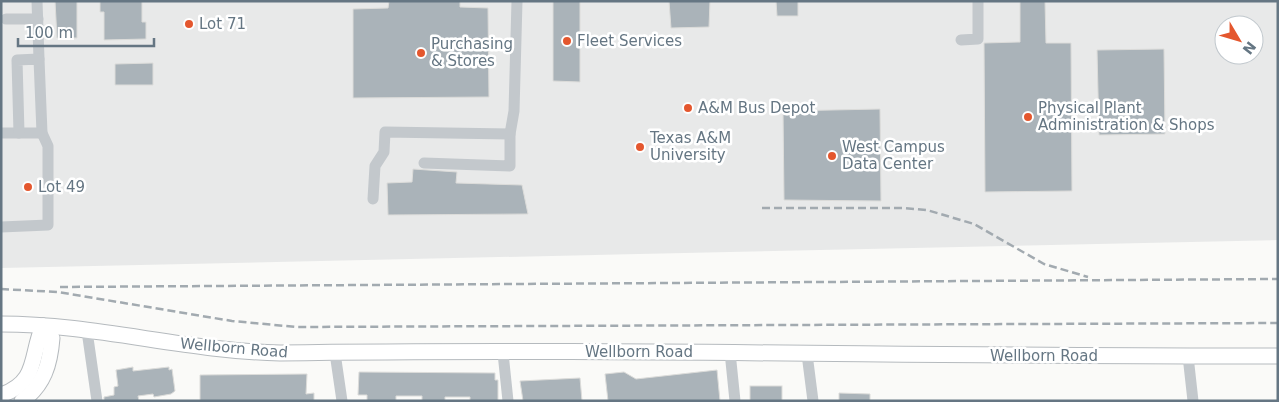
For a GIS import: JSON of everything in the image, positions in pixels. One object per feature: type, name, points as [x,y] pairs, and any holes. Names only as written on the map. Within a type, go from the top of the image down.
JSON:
[{"type":"main road","name":"Wellborn Road","points":[[1,324],[87,331],[232,351],[1278,356]]},
{"type":"main road","points":[[1,395],[18,386],[28,376],[36,358],[38,337],[43,326],[52,338],[48,364],[40,383],[22,401]]},
{"type":"street","points":[[1,227],[48,225],[48,146],[42,133],[38,1]]},
{"type":"street","points":[[424,163],[510,166],[510,134],[514,111],[518,1]]},
{"type":"street","points":[[961,40],[978,40],[978,1]]},
{"type":"street","points":[[6,19],[38,19]]},
{"type":"street","points":[[19,133],[17,60],[39,59]]},
{"type":"street","points":[[373,200],[375,166],[384,152],[385,132],[510,134]]},
{"type":"street","points":[[1,133],[42,133]]},
{"type":"street","points":[[87,331],[97,401]]},
{"type":"street","points":[[335,352],[342,401]]},
{"type":"street","points":[[730,352],[735,401]]},
{"type":"street","points":[[503,353],[508,401]]},
{"type":"street","points":[[807,354],[813,401]]},
{"type":"street","points":[[1188,356],[1193,401]]},
{"type":"shaded area","name":"Texas A&M University","points":[[1,1],[1278,1],[1278,240],[1,268]]},
{"type":"building","points":[[55,1],[77,1],[77,38],[57,38]]},
{"type":"building","points":[[100,1],[142,1],[142,22],[146,22],[146,39],[104,40],[104,12],[100,12]]},
{"type":"building","name":"Purchasing & Stores","points":[[389,1],[460,1],[460,7],[488,8],[489,97],[353,98],[353,9],[388,8]]},
{"type":"building","name":"Fleet Services","points":[[553,1],[580,1],[580,82],[553,81]]},
{"type":"building","points":[[669,1],[710,1],[709,27],[671,28]]},
{"type":"building","points":[[776,1],[798,1],[798,16],[777,16]]},
{"type":"building","name":"Physical Plant Administration & Shops","points":[[1020,1],[1045,1],[1046,43],[1071,43],[1072,191],[985,192],[984,43],[1020,42]]},
{"type":"building","points":[[1164,49],[1165,134],[1099,135],[1097,50]]},
{"type":"building","points":[[153,63],[153,85],[115,85],[115,64]]},
{"type":"building","name":"West Campus Data Center","points":[[880,109],[881,201],[784,200],[783,111]]},
{"type":"building","points":[[413,169],[457,172],[456,183],[522,185],[528,214],[388,215],[387,183],[412,182]]},
{"type":"building","points":[[133,367],[133,371],[169,367],[169,370],[172,369],[175,391],[171,394],[154,397],[153,394],[138,396],[139,401],[104,401],[104,397],[114,395],[114,387],[118,386],[116,370]]},
{"type":"building","points":[[717,370],[720,401],[608,401],[605,374],[624,372],[636,379]]},
{"type":"building","points":[[359,372],[495,373],[495,380],[498,380],[498,401],[470,401],[470,397],[445,397],[445,401],[422,401],[422,396],[396,396],[396,401],[367,401],[367,395],[358,395]]},
{"type":"building","points":[[307,374],[306,394],[314,393],[314,401],[200,401],[200,375]]},
{"type":"building","points":[[580,378],[582,401],[523,401],[520,381]]},
{"type":"building","points":[[750,386],[782,386],[782,401],[750,401]]},
{"type":"building","points":[[839,393],[870,394],[870,401],[839,401]]},
{"type":"railway","points":[[762,208],[902,208],[927,210],[974,224],[1044,264],[1088,277]]},
{"type":"railway","points":[[60,287],[1278,279]]},
{"type":"railway","points":[[1,289],[58,292],[232,321],[296,327],[1278,323]]},
{"type":"place","name":"Lot 71","points":[[189,24]]},
{"type":"place","name":"Fleet Services","points":[[567,41]]},
{"type":"place","name":"Purchasing & Stores","points":[[421,53]]},
{"type":"place","name":"A&M Bus Depot","points":[[688,108]]},
{"type":"place","name":"Physical Plant Administration & Shops","points":[[1028,117]]},
{"type":"place","name":"Texas A&M University","points":[[640,147]]},
{"type":"place","name":"West Campus Data Center","points":[[832,156]]},
{"type":"place","name":"Lot 49","points":[[28,187]]}]
